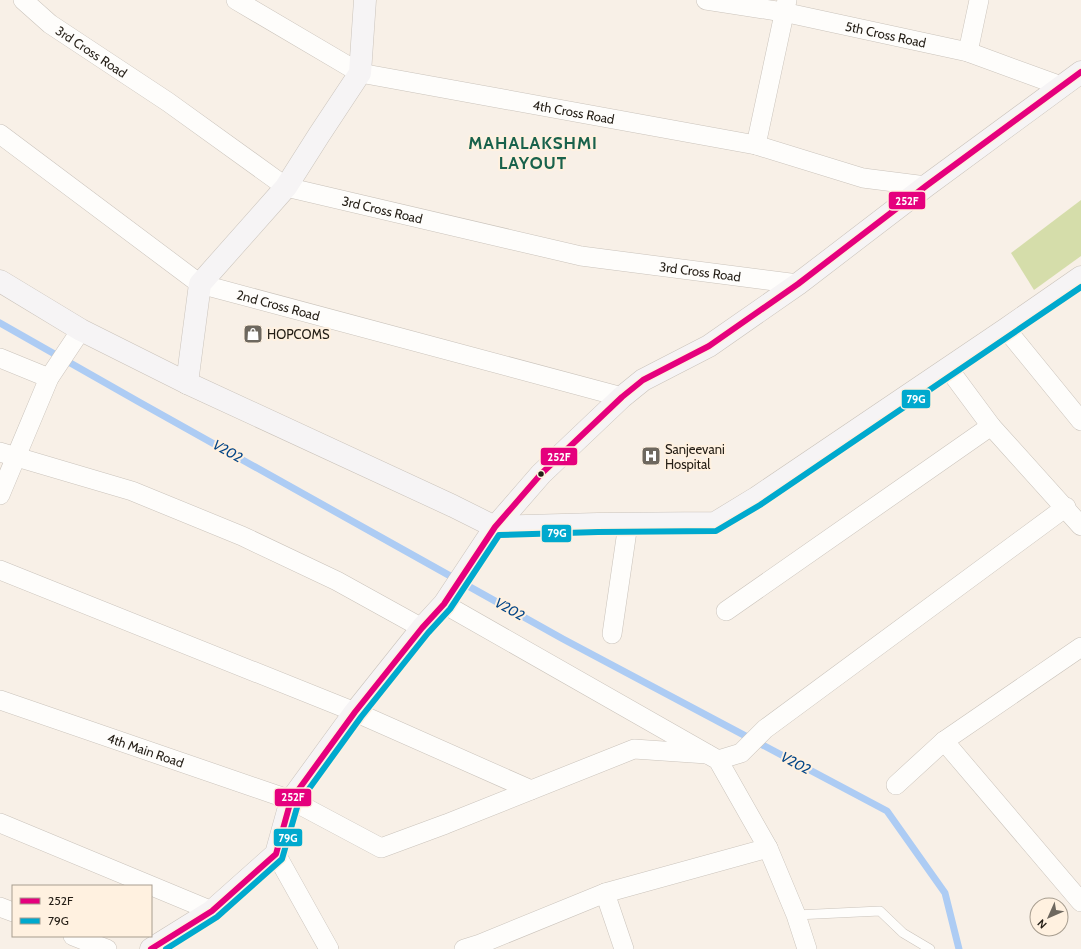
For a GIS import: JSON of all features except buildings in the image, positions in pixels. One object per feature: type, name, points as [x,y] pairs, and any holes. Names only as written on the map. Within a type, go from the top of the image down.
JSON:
[{"type":"street","name":"3rd Cross Road","points":[[23,0],[50,24],[168,102],[286,187],[581,256],[798,284]]},
{"type":"street","name":"4th Cross Road","points":[[236,0],[360,73],[756,145],[863,178],[926,186]]},
{"type":"street","points":[[187,382],[200,284],[286,187],[360,73],[365,0]]},
{"type":"street","name":"5th Cross Road","points":[[706,0],[785,6],[968,52],[1061,86]]},
{"type":"street","points":[[968,52],[979,0]]},
{"type":"street","points":[[756,145],[785,6]]},
{"type":"street","points":[[151,949],[212,911],[276,854],[291,800],[355,712],[422,628],[444,604],[495,527],[541,474],[622,397],[643,380],[709,346],[798,284],[926,186],[1081,72]]},
{"type":"street","name":"2nd Cross Road","points":[[0,134],[200,284],[622,397]]},
{"type":"street","points":[[0,281],[81,330],[187,382],[446,502],[495,527],[715,524],[756,498],[1006,329],[1081,276]]},
{"type":"street","points":[[1006,329],[1081,421]]},
{"type":"street","points":[[0,495],[8,454],[49,378],[81,330]]},
{"type":"street","points":[[0,358],[49,378]]},
{"type":"street","points":[[948,368],[991,426],[1066,507],[1081,526]]},
{"type":"street","points":[[726,611],[991,426]]},
{"type":"street","points":[[8,454],[132,491],[242,536],[337,582],[422,628]]},
{"type":"street","points":[[713,757],[741,753],[765,729],[1066,507]]},
{"type":"street","points":[[612,634],[628,524]]},
{"type":"street","points":[[0,570],[355,712],[531,790]]},
{"type":"street","points":[[444,604],[713,757],[768,848],[796,915],[808,949]]},
{"type":"street","points":[[896,785],[944,741],[1081,647]]},
{"type":"street","name":"4th Main Road","points":[[0,700],[291,800],[381,848],[446,824],[634,749],[713,757]]},
{"type":"street","points":[[944,741],[1081,902]]},
{"type":"street","points":[[0,823],[149,885]]},
{"type":"street","points":[[466,949],[605,893],[768,848]]},
{"type":"street","points":[[276,854],[329,949]]},
{"type":"street","points":[[152,886],[212,911]]},
{"type":"street","points":[[605,893],[624,949]]},
{"type":"street","points":[[0,907],[12,912]]},
{"type":"street","points":[[77,937],[107,949]]},
{"type":"lane","points":[[796,915],[880,911],[903,933],[930,949]]},
{"type":"green space","points":[[1081,200],[1081,256],[1034,290],[1011,253]]},
{"type":"waterway","name":"V202","points":[[0,323],[563,639],[887,811],[945,893],[959,949]]},
{"type":"transit line","name":"252F","points":[[151,949],[212,911],[276,854],[291,800],[355,712],[422,628],[444,604],[495,527],[541,474],[622,397],[643,380],[709,346],[798,284],[926,186],[1081,72]]},
{"type":"transit line","name":"79G","points":[[166,949],[217,917],[282,859],[298,804],[361,717],[428,633],[450,609],[499,535],[716,531],[760,505],[1081,287]]},
{"type":"place","name":"HOPCOMS","points":[[253,334]]},
{"type":"place","name":"Sanjeevani Hospital","points":[[651,456]]},
{"type":"district","name":"MAHALAKSHMI LAYOUT","points":[[533,153]]}]
